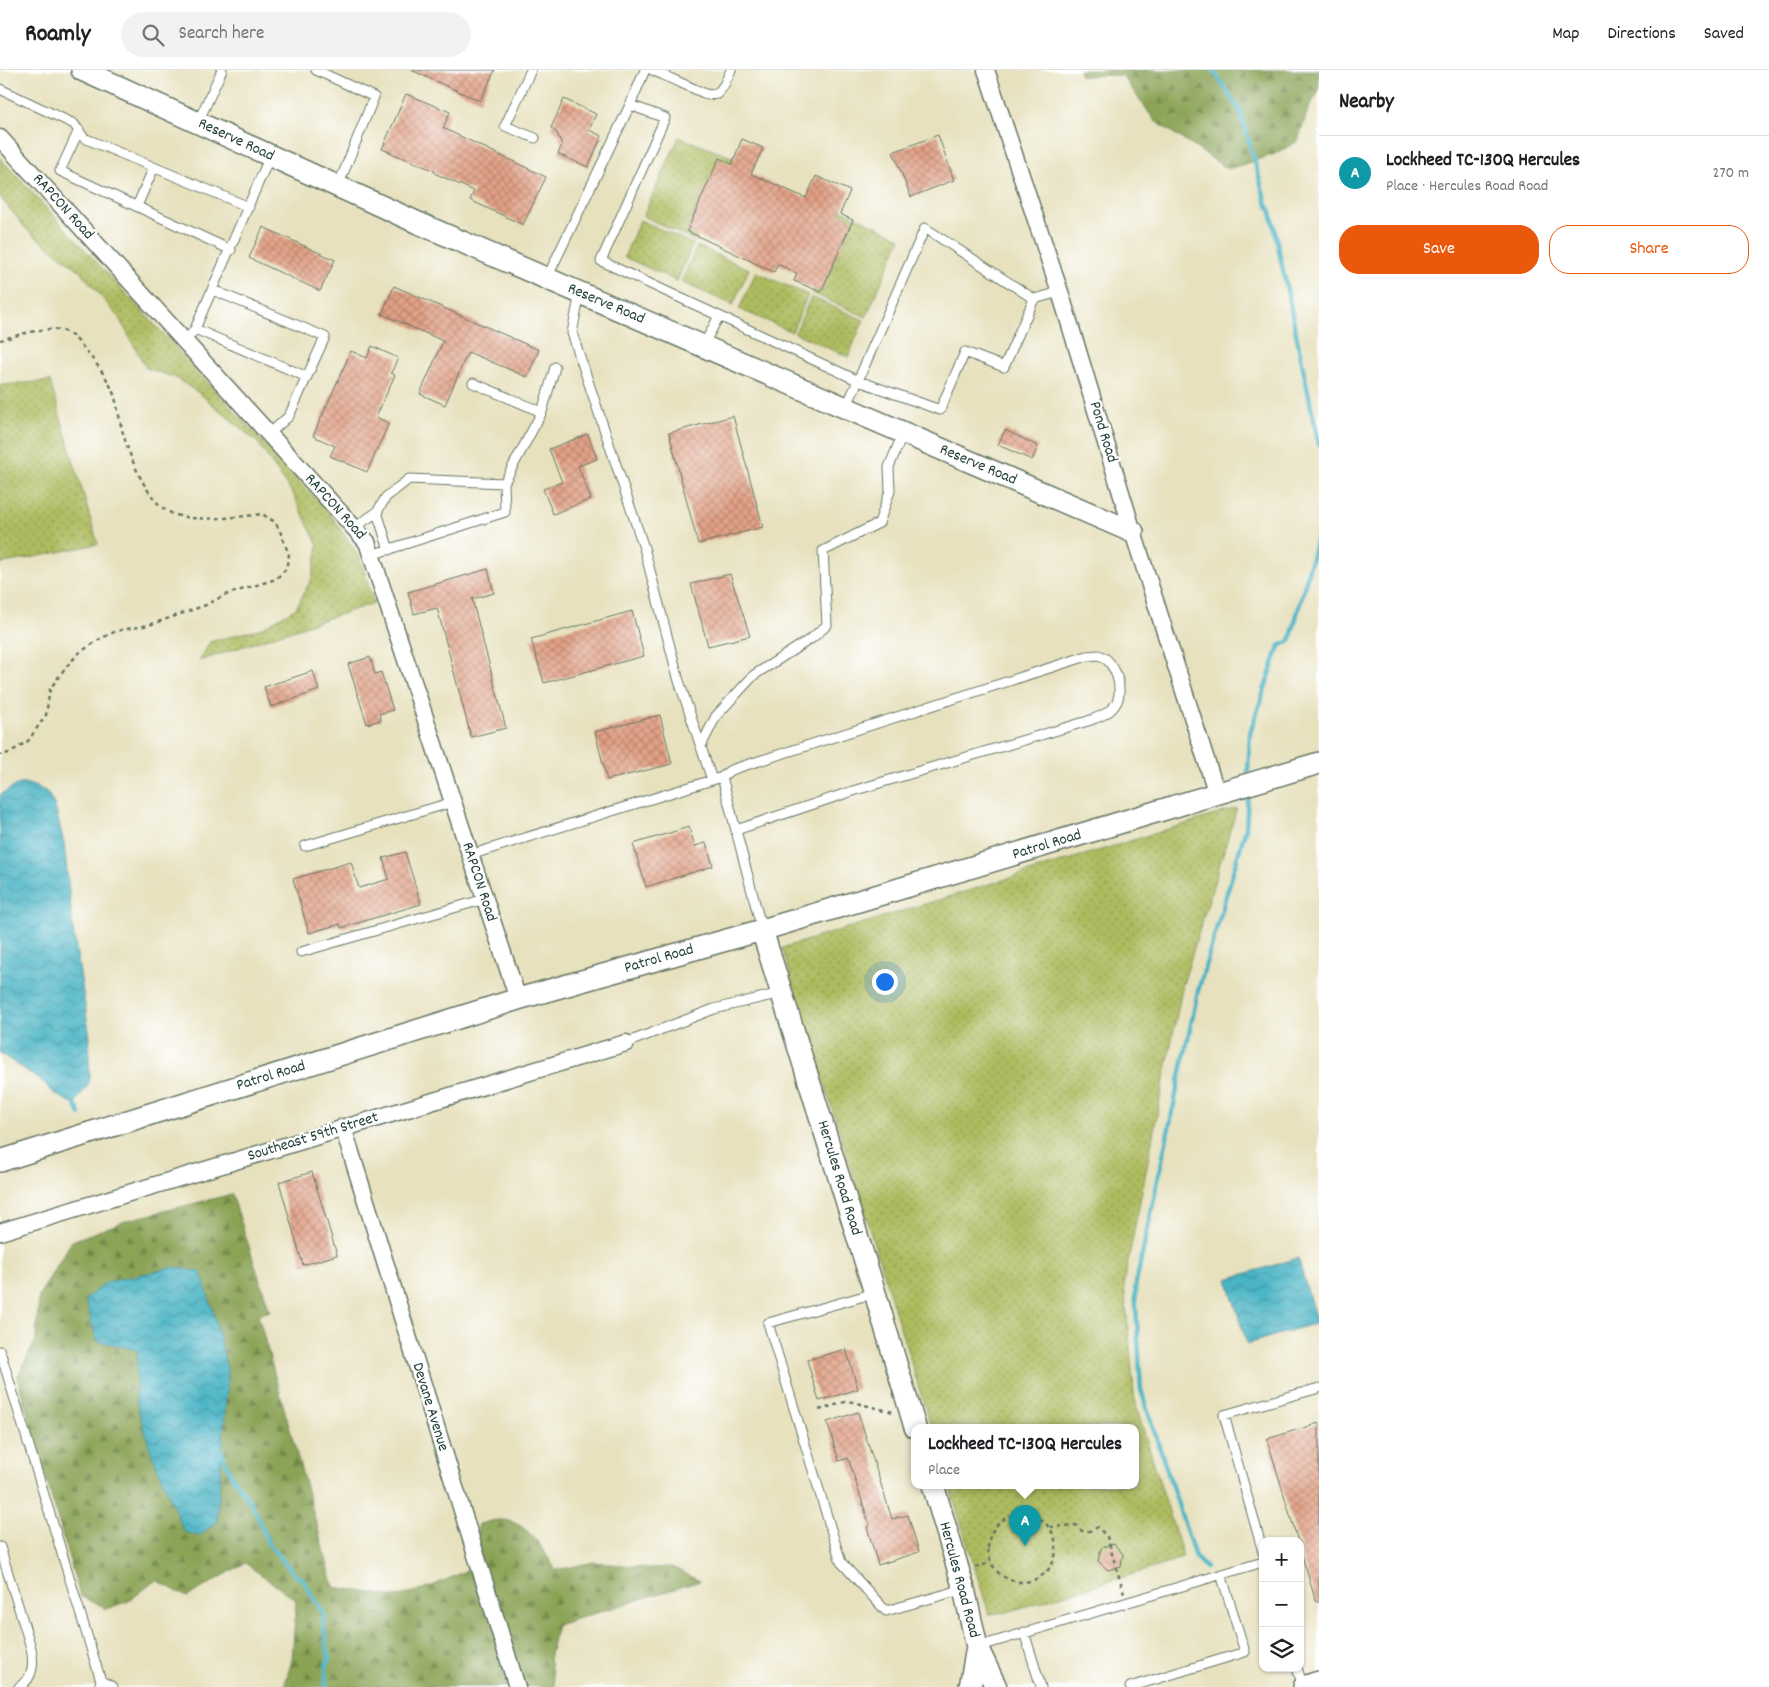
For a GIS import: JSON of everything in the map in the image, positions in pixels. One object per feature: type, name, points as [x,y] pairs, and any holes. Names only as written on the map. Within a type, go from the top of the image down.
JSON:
[{"type":"street","name":"Reserve Road","points":[[82,70],[547,279],[1133,532]]},
{"type":"street","name":"Pond Road","points":[[986,70],[1060,292],[1133,532],[1216,794]]},
{"type":"street","name":"RAPCON Road","points":[[0,138],[190,336],[269,434],[367,542],[518,999]]},
{"type":"street","name":"Patrol Road","points":[[0,1161],[518,999],[762,930],[1319,763]]},
{"type":"street","name":"Hercules Road Road","points":[[762,930],[913,1418]]},
{"type":"street","name":"Southeast 59th Street","points":[[0,1232],[626,1042]]},
{"type":"street","name":"Devane Avenue","points":[[343,1127],[517,1687]]},
{"type":"street","name":"Hercules Road Road","points":[[934,1489],[964,1589],[977,1647]]},
{"type":"street","points":[[970,1687],[977,1647]]},
{"type":"street","points":[[977,1647],[996,1687]]},
{"type":"street","points":[[1303,1687],[1319,1682]]},
{"type":"lane","points":[[198,123],[222,70]]},
{"type":"lane","points":[[316,70],[374,97],[338,186]]},
{"type":"lane","points":[[531,70],[505,126],[535,138]]},
{"type":"lane","points":[[547,279],[645,70]]},
{"type":"lane","points":[[652,70],[708,95],[717,94],[724,85],[731,70]]},
{"type":"lane","points":[[0,89],[74,124],[84,138],[249,207]]},
{"type":"lane","points":[[630,105],[665,118],[601,261],[859,381],[940,410],[965,352],[1004,367],[1034,299]]},
{"type":"lane","points":[[79,130],[60,171],[231,250]]},
{"type":"lane","points":[[271,156],[231,250],[190,336],[306,378]]},
{"type":"lane","points":[[137,206],[154,167]]},
{"type":"lane","points":[[846,408],[925,228],[1034,299],[1060,292]]},
{"type":"lane","points":[[213,290],[325,337],[289,416],[269,434]]},
{"type":"lane","points":[[580,293],[572,333],[644,548],[679,682],[701,746],[717,778],[736,830],[762,930]]},
{"type":"lane","points":[[703,346],[719,316]]},
{"type":"lane","points":[[371,555],[505,512],[504,483],[542,412],[555,367]]},
{"type":"lane","points":[[473,383],[542,412]]},
{"type":"lane","points":[[701,746],[716,716],[754,675],[812,638],[827,625],[824,551],[879,523],[890,491],[889,467],[904,433]]},
{"type":"lane","points":[[354,528],[377,512],[386,497],[409,479],[504,483]]},
{"type":"lane","points":[[377,512],[389,550]]},
{"type":"lane","points":[[470,855],[717,778],[737,768],[1087,656],[1099,655],[1108,661],[1115,672],[1119,692],[1115,706],[1108,712],[1088,721],[856,790],[736,830]]},
{"type":"lane","points":[[305,846],[453,802]]},
{"type":"lane","points":[[301,952],[485,899]]},
{"type":"lane","points":[[626,1042],[714,1009],[781,993]]},
{"type":"lane","points":[[875,1293],[768,1322],[841,1562],[886,1612],[964,1589]]},
{"type":"lane","points":[[0,1351],[100,1684],[113,1687]]},
{"type":"lane","points":[[1259,1538],[1224,1415],[1319,1388]]},
{"type":"lane","points":[[0,1547],[26,1630],[32,1662],[29,1678],[19,1687]]},
{"type":"lane","points":[[977,1647],[1259,1563]]},
{"type":"lane","points":[[1130,1687],[1246,1652],[1221,1574]]},
{"type":"lane","points":[[1024,1632],[1041,1687]]},
{"type":"lane","points":[[1298,1672],[1303,1687]]},
{"type":"path","points":[[0,340],[35,331],[59,329],[70,333],[100,368],[112,392],[123,433],[135,466],[160,506],[171,513],[189,517],[218,518],[262,514],[275,522],[289,555],[286,569],[276,579],[225,595],[156,622],[116,631],[79,653],[50,689],[46,715],[28,741],[9,753],[0,755]]},
{"type":"path","points":[[819,1410],[848,1401],[913,1418]]},
{"type":"path","points":[[1023,1514],[1034,1516],[1050,1527],[1056,1538],[1057,1549],[1055,1560],[1050,1569],[1041,1577],[1020,1583],[1008,1580],[998,1573],[991,1563],[987,1552],[988,1540],[993,1529],[1002,1520],[1012,1515],[1023,1514]]},
{"type":"path","points":[[1050,1527],[1076,1525],[1082,1531],[1090,1531],[1098,1526],[1107,1537],[1127,1602]]},
{"type":"path","points":[[971,1568],[991,1563]]},
{"type":"green space","points":[[1079,70],[1319,70],[1319,91],[1308,109],[1298,141],[1273,155],[1228,169],[1155,121],[1122,75],[1081,76]]},
{"type":"green space","points":[[679,137],[734,158],[732,164],[719,159],[687,230],[697,235],[695,241],[643,216]]},
{"type":"green space","points":[[0,158],[330,514],[359,556],[374,603],[199,661],[210,642],[262,628],[296,608],[312,578],[318,546],[294,496],[258,443],[199,393],[174,377],[146,368],[119,318],[79,270],[27,230],[0,197]]},
{"type":"green space","points":[[842,210],[901,238],[866,317],[812,293],[814,289],[821,292],[853,220],[840,214]]},
{"type":"green space","points":[[640,220],[693,244],[677,281],[624,257]]},
{"type":"green space","points":[[697,246],[749,269],[733,305],[681,282]]},
{"type":"green space","points":[[756,272],[808,295],[792,332],[739,309]]},
{"type":"green space","points":[[811,297],[864,320],[848,357],[795,333]]},
{"type":"green space","points":[[50,381],[98,544],[0,564],[0,385]]},
{"type":"green space","points":[[1237,808],[1183,984],[1124,1282],[1135,1403],[1183,1556],[1170,1563],[1007,1612],[989,1614],[950,1489],[1139,1489],[1139,1424],[930,1424],[782,948]]},
{"type":"green space","points":[[232,1194],[270,1311],[258,1315],[334,1587],[397,1597],[432,1586],[468,1570],[479,1524],[493,1520],[508,1521],[525,1529],[533,1536],[556,1570],[594,1562],[649,1568],[672,1567],[700,1581],[557,1625],[549,1659],[555,1687],[284,1687],[292,1660],[296,1600],[245,1563],[187,1597],[156,1580],[129,1601],[106,1609],[80,1596],[17,1377],[36,1340],[39,1295],[72,1241],[128,1220]]},
{"type":"water","points":[[25,783],[47,792],[55,806],[64,843],[73,928],[90,1037],[90,1077],[88,1085],[74,1104],[54,1093],[46,1084],[0,1053],[0,795],[16,785]]},
{"type":"water","points":[[1298,1258],[1317,1323],[1247,1344],[1227,1279]]},
{"type":"water","points":[[174,1267],[201,1272],[214,1314],[228,1373],[217,1522],[199,1536],[184,1532],[151,1452],[136,1401],[137,1350],[97,1341],[85,1299],[107,1282]]},
{"type":"building","points":[[411,70],[495,70],[480,101]]},
{"type":"building","points":[[406,94],[450,112],[443,128],[546,177],[523,225],[470,200],[474,191],[434,173],[435,171],[382,149]]},
{"type":"building","points":[[564,99],[596,114],[589,130],[602,136],[588,167],[558,154],[562,145],[557,133],[551,128]]},
{"type":"building","points":[[938,135],[954,180],[911,197],[893,152]]},
{"type":"building","points":[[742,139],[763,148],[751,174],[806,198],[816,176],[850,191],[840,214],[853,220],[821,292],[794,281],[797,273],[778,264],[774,272],[687,231],[719,158],[732,164]]},
{"type":"building","points":[[263,227],[335,260],[320,291],[249,258]]},
{"type":"building","points":[[394,286],[539,350],[527,377],[468,352],[445,405],[420,394],[443,341],[382,314]]},
{"type":"building","points":[[372,346],[398,358],[391,373],[395,375],[376,417],[389,423],[367,472],[330,456],[335,446],[313,436],[351,351],[367,358]]},
{"type":"building","points":[[733,416],[763,527],[698,544],[669,433]]},
{"type":"building","points":[[1005,430],[1038,446],[1032,460],[998,445]]},
{"type":"building","points":[[588,434],[597,459],[578,466],[591,499],[553,514],[543,489],[562,482],[549,449]]},
{"type":"building","points":[[488,569],[494,593],[472,599],[506,728],[471,737],[437,608],[414,614],[408,592]]},
{"type":"building","points":[[730,574],[750,636],[708,646],[691,584]]},
{"type":"building","points":[[632,611],[644,656],[544,683],[531,639]]},
{"type":"building","points":[[370,657],[375,674],[381,672],[393,710],[379,714],[381,720],[367,724],[348,664]]},
{"type":"building","points":[[313,671],[319,690],[271,707],[264,687]]},
{"type":"building","points":[[660,715],[672,764],[607,780],[595,732]]},
{"type":"building","points":[[689,827],[695,846],[706,843],[713,866],[646,887],[633,844]]},
{"type":"building","points":[[405,852],[421,904],[341,928],[340,924],[309,933],[293,879],[351,862],[359,888],[389,879],[383,858]]},
{"type":"building","points":[[312,1172],[337,1255],[303,1265],[279,1182]]},
{"type":"building","points":[[846,1349],[858,1389],[819,1401],[807,1360]]},
{"type":"building","points":[[858,1412],[892,1519],[908,1515],[919,1552],[878,1565],[867,1527],[870,1526],[848,1458],[839,1461],[827,1422]]},
{"type":"building","points":[[1319,1423],[1319,1602],[1316,1602],[1304,1562],[1304,1537],[1297,1537],[1267,1439]]},
{"type":"building","points":[[1114,1544],[1123,1554],[1121,1566],[1108,1570],[1098,1561],[1101,1548]]},
{"type":"waterway","points":[[1213,70],[1241,113],[1266,202],[1271,212],[1319,445]]},
{"type":"waterway","points":[[1248,772],[1250,733],[1279,646],[1290,641],[1319,531]]},
{"type":"waterway","points":[[1206,1568],[1195,1557],[1141,1390],[1135,1288],[1198,991],[1246,828],[1248,798]]},
{"type":"waterway","points":[[73,1100],[80,1114]]},
{"type":"waterway","points":[[220,1448],[231,1475],[254,1508],[268,1543],[295,1575],[303,1580],[325,1616],[323,1622],[329,1658],[326,1666],[326,1687]]},
{"type":"place","name":"Lockheed TC-130Q Hercules","points":[[1025,1546]]}]
